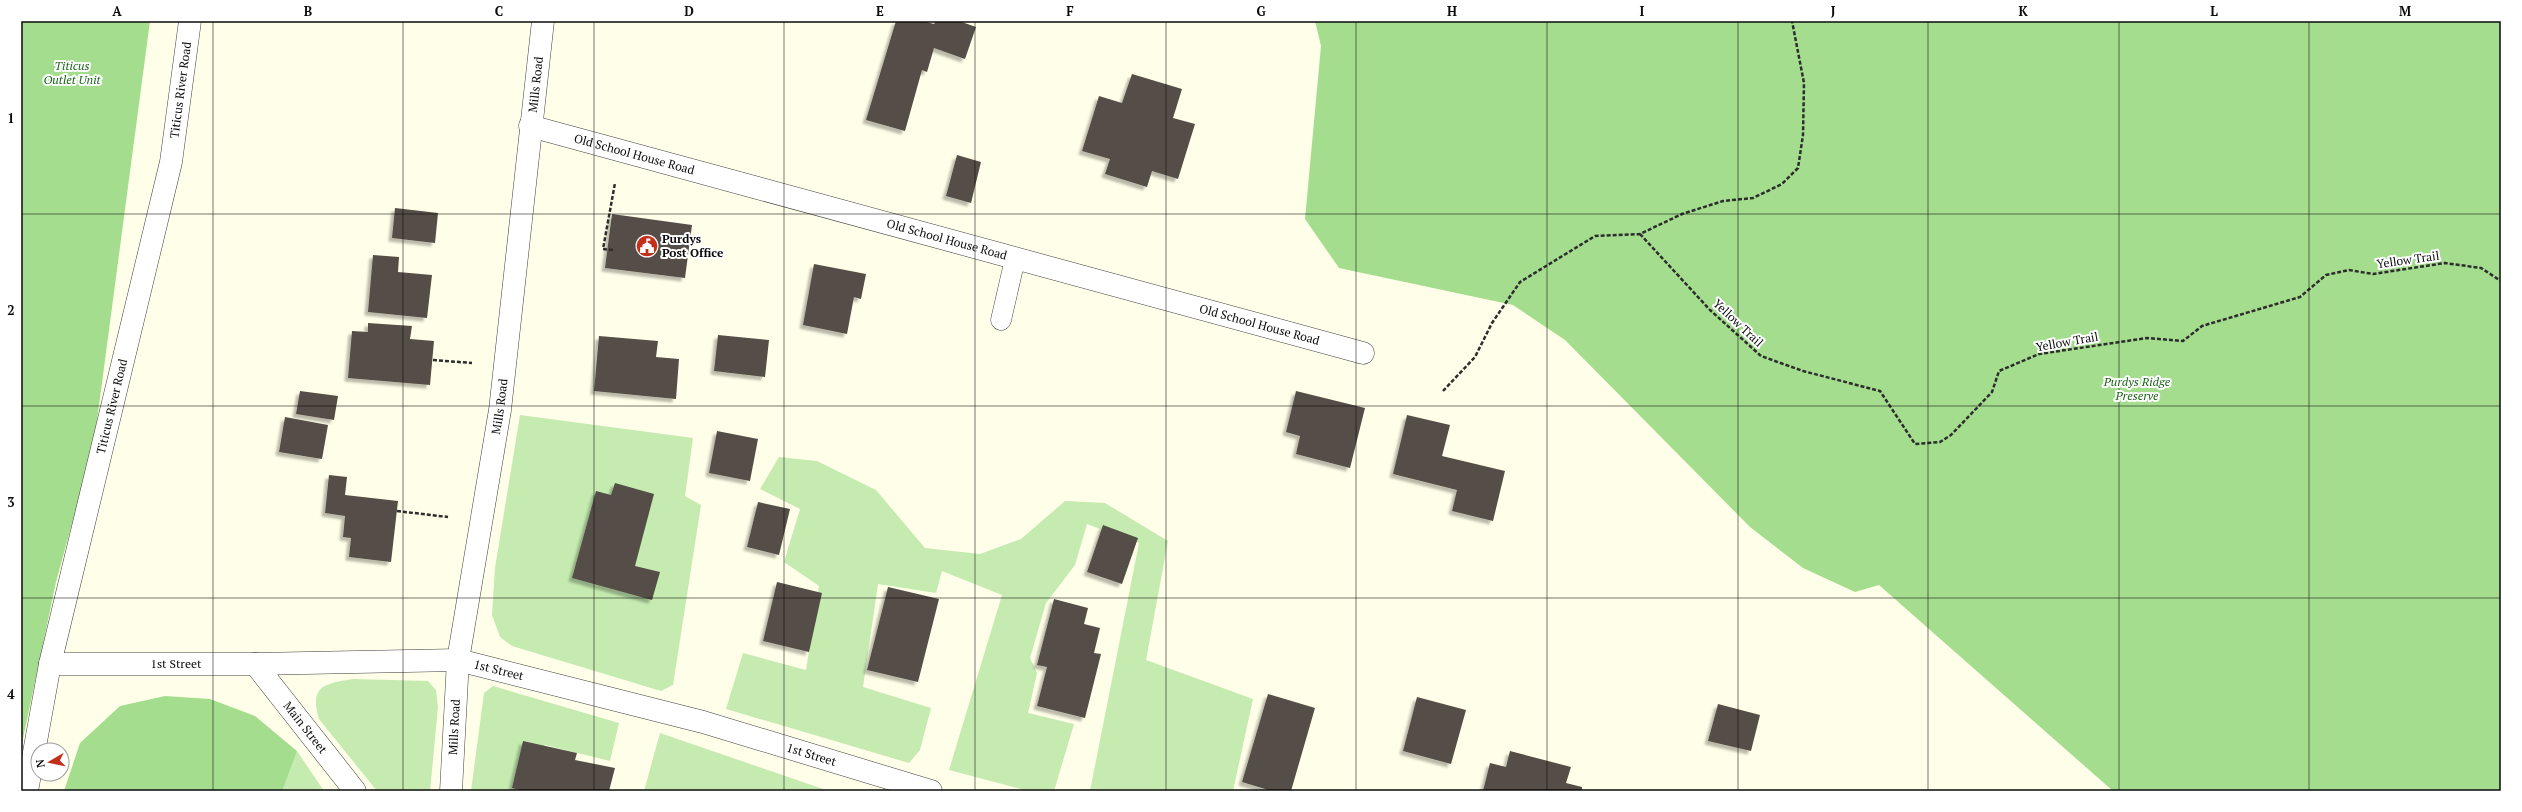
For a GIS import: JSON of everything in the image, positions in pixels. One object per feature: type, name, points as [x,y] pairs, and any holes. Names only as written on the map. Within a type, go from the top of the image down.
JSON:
[{"type":"street","name":"Titicus River Road","points":[[27,791],[50,664],[171,162],[190,21]]},
{"type":"street","name":"Mills Road","points":[[451,791],[458,660],[500,410],[530,126],[544,21]]},
{"type":"street","name":"Old School House Road","points":[[530,126],[1363,354]]},
{"type":"street","name":"1st Street","points":[[50,664],[255,664],[458,660],[703,722],[874,783],[931,791]]},
{"type":"street","name":"Main Street","points":[[255,664],[356,791]]},
{"type":"lane","points":[[1001,320],[1015,259]]},
{"type":"path","points":[[1443,391],[1475,356],[1492,323],[1520,282],[1595,236],[1640,234],[1682,214],[1723,201],[1753,198],[1782,184],[1798,168],[1803,135],[1804,83],[1792,21]]},
{"type":"path","points":[[612,250],[603,249],[621,151]]},
{"type":"path","name":"Yellow Trail","points":[[1640,234],[1710,310],[1761,356],[1803,371],[1880,391],[1915,444],[1940,442],[1951,434],[1992,392],[1999,371],[2039,354],[2147,338],[2183,341],[2202,326],[2300,296],[2326,275],[2348,270],[2373,274],[2445,263],[2481,268],[2501,281]]},
{"type":"path","points":[[433,360],[504,365]]},
{"type":"path","points":[[397,511],[481,522]]},
{"type":"green space","name":"Titicus Outlet Unit","points":[[21,21],[150,21],[94,443],[56,582],[21,748]]},
{"type":"green space","name":"Purdys Ridge Preserve","points":[[1315,21],[2501,21],[2501,791],[2113,791],[1879,585],[1855,592],[1803,568],[1750,527],[1565,340],[1513,305],[1339,268],[1305,219],[1321,46]]},
{"type":"green space","points":[[520,415],[693,438],[685,496],[701,505],[673,685],[661,691],[512,646],[500,637],[492,615],[495,568]]},
{"type":"green space","points":[[779,457],[817,461],[876,490],[925,548],[980,554],[1021,539],[1065,501],[1105,503],[1168,541],[1146,660],[1253,699],[1233,791],[1090,791],[1139,543],[1087,524],[1075,565],[1046,603],[1030,658],[1037,673],[1028,713],[1074,724],[1054,791],[1028,791],[949,770],[1002,595],[942,571],[936,593],[878,584],[863,687],[931,708],[920,750],[909,763],[726,709],[743,653],[806,670],[819,586],[784,562],[800,509],[760,489]]},
{"type":"green space","points":[[354,679],[428,681],[436,690],[438,707],[430,791],[377,791],[319,719],[316,708],[316,699],[322,688],[335,682]]},
{"type":"green space","points":[[493,686],[619,723],[610,761],[545,745],[520,762],[526,791],[471,791],[484,693]]},
{"type":"green space","points":[[165,696],[210,699],[255,716],[297,751],[282,791],[64,791],[67,782],[70,782],[70,773],[80,743],[120,706]]},
{"type":"green space","points":[[660,733],[829,791],[644,791]]},
{"type":"green space","points":[[297,751],[324,791],[278,791]]},
{"type":"building","points":[[896,21],[923,21],[934,24],[936,21],[959,21],[976,27],[965,59],[934,48],[927,72],[922,70],[905,131],[866,120]]},
{"type":"building","points":[[1132,74],[1182,89],[1173,118],[1195,124],[1178,179],[1152,171],[1147,187],[1105,174],[1110,159],[1082,151],[1099,96],[1122,103]]},
{"type":"building","points":[[957,155],[981,162],[971,203],[946,196]]},
{"type":"building","points":[[395,208],[438,213],[435,243],[392,238]]},
{"type":"building","points":[[612,214],[692,225],[685,278],[605,268]]},
{"type":"building","points":[[373,255],[399,257],[398,272],[432,275],[427,318],[368,312]]},
{"type":"building","points":[[814,264],[866,274],[861,299],[854,297],[847,334],[803,325]]},
{"type":"building","points":[[368,323],[412,326],[410,339],[434,341],[430,385],[348,378],[352,331],[368,332]]},
{"type":"building","points":[[718,335],[769,340],[765,377],[714,371]]},
{"type":"building","points":[[599,336],[658,341],[656,357],[679,359],[676,399],[594,391]]},
{"type":"building","points":[[300,391],[338,396],[334,420],[296,414]]},
{"type":"building","points":[[1296,391],[1365,408],[1350,468],[1296,454],[1300,436],[1286,432]]},
{"type":"building","points":[[1407,415],[1450,425],[1442,456],[1505,471],[1493,521],[1452,511],[1457,490],[1393,474]]},
{"type":"building","points":[[285,417],[328,425],[322,459],[279,452]]},
{"type":"building","points":[[717,431],[758,439],[750,481],[709,473]]},
{"type":"building","points":[[329,475],[347,477],[345,495],[398,501],[391,562],[349,557],[351,538],[343,537],[345,516],[325,513]]},
{"type":"building","points":[[615,483],[654,494],[635,566],[660,572],[652,600],[572,578],[596,491],[611,495]]},
{"type":"building","points":[[758,502],[790,509],[779,555],[747,547]]},
{"type":"building","points":[[1103,525],[1138,538],[1122,584],[1087,572]]},
{"type":"building","points":[[777,582],[822,593],[809,652],[763,641]]},
{"type":"building","points":[[888,587],[939,599],[918,682],[867,670]]},
{"type":"building","points":[[1054,599],[1088,608],[1084,624],[1100,628],[1094,653],[1101,654],[1085,718],[1037,706],[1047,667],[1037,665]]},
{"type":"building","points":[[1268,694],[1315,708],[1291,791],[1272,791],[1242,782]]},
{"type":"building","points":[[1417,697],[1466,710],[1451,764],[1403,751]]},
{"type":"building","points":[[1718,704],[1760,715],[1751,751],[1708,741]]},
{"type":"building","points":[[523,741],[577,753],[575,760],[615,768],[609,791],[524,791],[512,788]]},
{"type":"building","points":[[1510,751],[1571,767],[1566,783],[1582,787],[1582,791],[1483,791],[1490,763],[1506,767]]},
{"type":"place","name":"Purdys Post Office","points":[[647,246]]}]
